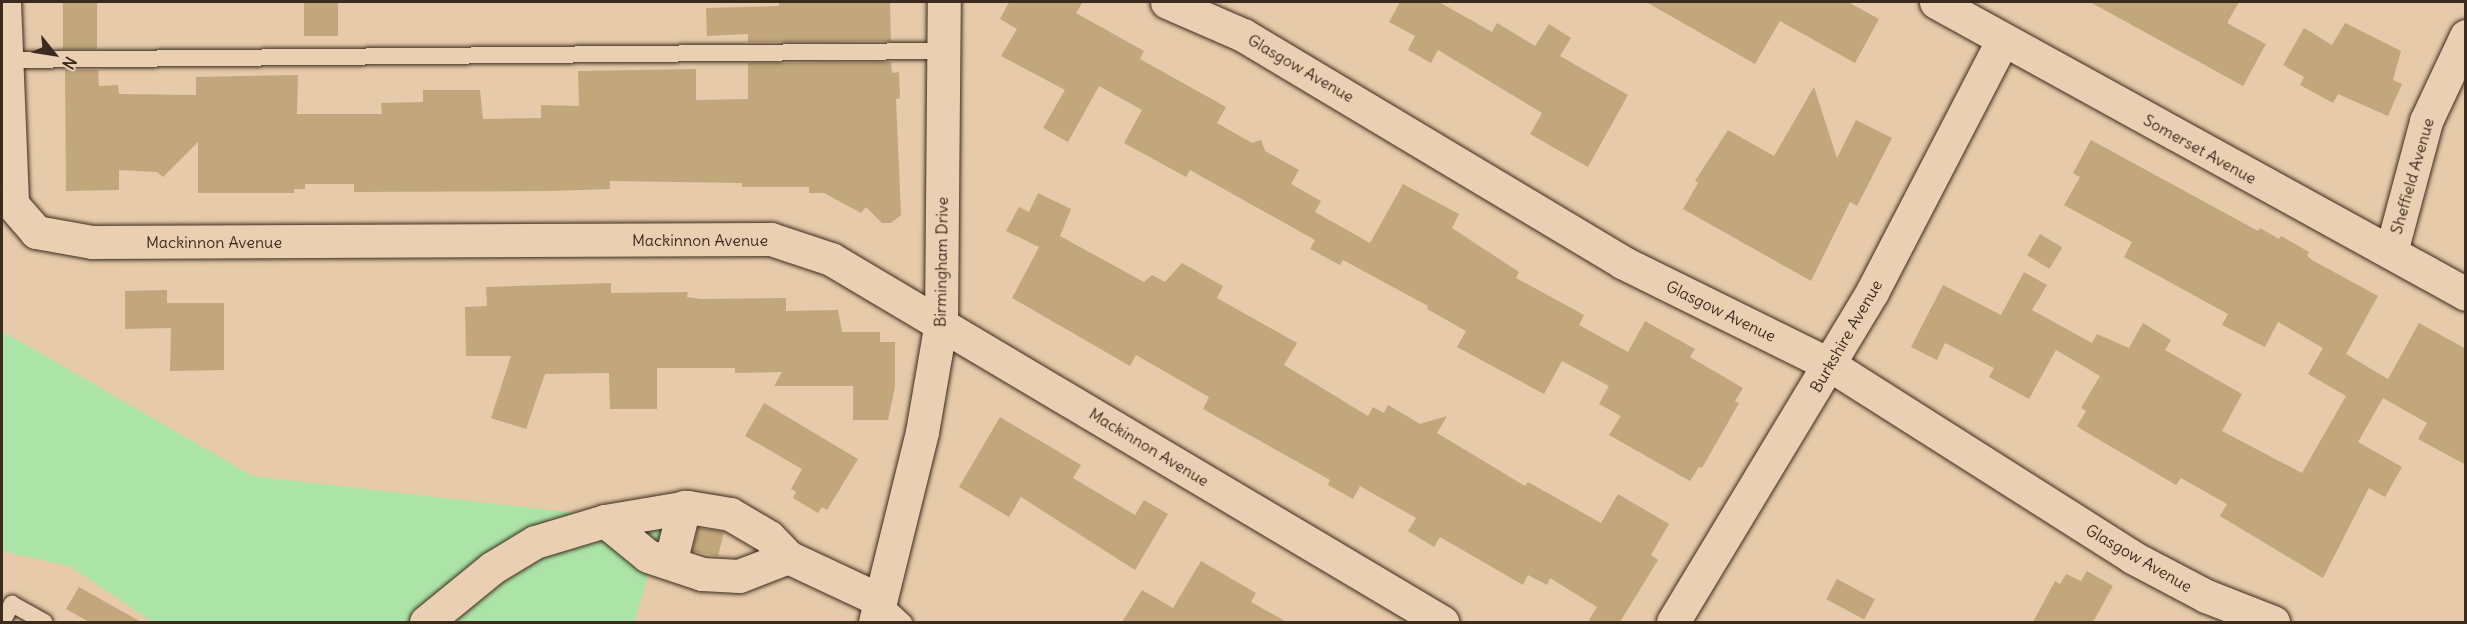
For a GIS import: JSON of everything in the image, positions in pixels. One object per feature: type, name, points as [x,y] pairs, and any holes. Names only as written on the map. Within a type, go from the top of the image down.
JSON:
[{"type":"street","points":[[3,60],[4,2]]},
{"type":"street","name":"Birmingham Drive","points":[[878,611],[922,432],[941,322],[944,2]]},
{"type":"street","name":"Glasgow Avenue","points":[[1167,2],[1243,35],[1622,262],[1830,365],[2132,557],[2206,596],[2274,622]]},
{"type":"street","name":"Somerset Avenue","points":[[1936,2],[2466,294]]},
{"type":"street","name":"Sheffield Avenue","points":[[2391,252],[2426,121],[2466,36]]},
{"type":"street","name":"Burkshire Avenue","points":[[1673,622],[1830,365],[2002,40]]},
{"type":"street","name":"Mackinnon Avenue","points":[[3,60],[12,204],[36,232],[92,242],[771,239],[831,259],[941,322],[1442,622]]},
{"type":"street","points":[[426,622],[492,568],[535,542],[605,521],[684,507],[713,508],[730,514],[769,537],[788,557],[878,611]]},
{"type":"street","points":[[670,563],[684,507]]},
{"type":"street","points":[[605,521],[648,556],[702,574],[739,576],[788,557]]},
{"type":"lane","points":[[3,60],[943,51]]},
{"type":"lane","points":[[2,622],[12,604],[44,622]]},
{"type":"lane","points":[[878,611],[904,622]]},
{"type":"green space","points":[[2,331],[252,476],[664,523],[634,622],[152,622],[71,567],[2,551]]},
{"type":"building","points":[[63,2],[97,2],[97,49],[63,49]]},
{"type":"building","points":[[304,2],[338,2],[338,36],[304,36]]},
{"type":"building","points":[[779,2],[890,2],[891,41],[748,42],[748,34],[707,36],[706,8],[779,6]]},
{"type":"building","points":[[1009,2],[1083,2],[1076,13],[1144,51],[1140,59],[1226,107],[1217,123],[1252,143],[1261,140],[1265,151],[1299,170],[1291,184],[1321,201],[1315,212],[1370,243],[1403,184],[1459,214],[1452,228],[1519,272],[1516,278],[1584,315],[1579,325],[1628,352],[1645,321],[1695,349],[1690,357],[1743,388],[1735,401],[1739,403],[1702,468],[1699,467],[1690,481],[1609,435],[1621,416],[1599,404],[1609,386],[1562,361],[1544,394],[1457,347],[1466,331],[1427,309],[1428,306],[1343,260],[1340,265],[1310,249],[1315,240],[1190,170],[1186,177],[1124,143],[1142,110],[1099,86],[1068,142],[1043,128],[1065,90],[1001,56],[1017,29],[1000,19]]},
{"type":"building","points":[[1400,2],[1439,2],[1492,32],[1497,23],[1535,46],[1549,24],[1571,38],[1560,56],[1628,95],[1588,167],[1530,134],[1542,113],[1438,50],[1431,63],[1408,50],[1415,36],[1389,22]]},
{"type":"building","points":[[1646,2],[1848,2],[1879,19],[1855,63],[1780,21],[1755,64]]},
{"type":"building","points":[[2090,2],[2239,2],[2227,23],[2266,44],[2243,86]]},
{"type":"building","points":[[2345,23],[2401,51],[2393,80],[2402,84],[2388,116],[2338,94],[2333,103],[2300,85],[2304,77],[2283,65],[2304,28],[2332,45]]},
{"type":"building","points":[[891,62],[892,73],[899,72],[900,98],[896,99],[901,215],[891,223],[882,223],[866,207],[861,213],[824,193],[809,193],[809,187],[742,187],[742,183],[610,181],[610,189],[354,192],[354,184],[305,184],[305,189],[294,189],[294,193],[198,193],[198,142],[163,177],[157,172],[119,170],[119,190],[66,191],[65,70],[98,70],[99,86],[118,85],[119,94],[196,95],[196,77],[298,75],[297,114],[382,114],[381,103],[423,102],[423,90],[480,90],[483,119],[541,118],[541,105],[579,106],[578,71],[696,69],[696,100],[748,99],[748,63]]},
{"type":"building","points":[[1814,87],[1837,158],[1856,120],[1892,138],[1857,206],[1850,202],[1811,281],[1683,209],[1698,183],[1695,181],[1728,130],[1774,156]]},
{"type":"building","points":[[2091,140],[2258,231],[2260,228],[2279,239],[2281,236],[2309,252],[2307,255],[2312,260],[2378,296],[2346,354],[2388,379],[2419,323],[2466,349],[2466,465],[2418,439],[2427,423],[2383,398],[2358,442],[2402,467],[2385,497],[2369,488],[2323,578],[2220,516],[2227,504],[2181,478],[2176,485],[2077,426],[2086,411],[2081,408],[2100,376],[2056,350],[2029,399],[1989,377],[1994,368],[1945,343],[1937,360],[1911,347],[1943,285],[2001,315],[2024,272],[2047,285],[2032,310],[2092,343],[2097,334],[2129,348],[2143,323],[2171,340],[2165,350],[2242,394],[2222,431],[2302,473],[2346,396],[2308,374],[2323,348],[2278,322],[2265,347],[2222,325],[2228,314],[2124,257],[2132,242],[2064,205],[2080,177],[2073,173]]},
{"type":"building","points":[[1038,193],[1071,209],[1060,236],[1144,282],[1152,275],[1165,282],[1182,263],[1223,286],[1217,298],[1297,343],[1284,365],[1368,416],[1373,407],[1384,413],[1388,405],[1420,424],[1447,416],[1437,433],[1525,486],[1528,482],[1601,523],[1618,494],[1669,524],[1651,555],[1658,560],[1620,622],[1588,622],[1597,607],[1550,578],[1547,585],[1528,575],[1523,585],[1440,537],[1434,547],[1408,531],[1416,518],[1360,486],[1353,499],[1328,485],[1330,480],[1203,409],[1209,397],[1136,355],[1130,366],[1012,298],[1039,247],[1006,231],[1019,207],[1029,212]]},
{"type":"building","points":[[2040,234],[2062,247],[2049,269],[2027,255]]},
{"type":"building","points":[[611,283],[611,293],[688,292],[687,297],[700,299],[786,298],[786,311],[838,310],[842,332],[880,332],[880,342],[895,342],[895,387],[888,420],[853,420],[853,386],[774,386],[782,372],[735,373],[735,368],[657,368],[657,409],[610,409],[609,373],[545,374],[526,429],[491,418],[511,356],[466,356],[465,307],[487,306],[486,287]]},
{"type":"building","points":[[167,290],[167,303],[224,303],[224,370],[170,371],[171,328],[125,329],[125,291]]},
{"type":"building","points":[[764,403],[858,459],[827,510],[822,507],[818,513],[793,498],[796,492],[791,489],[802,469],[745,436]]},
{"type":"building","points":[[1000,417],[1081,465],[1073,478],[1135,515],[1144,500],[1168,514],[1135,570],[1021,497],[1009,517],[959,487]]},
{"type":"building","points":[[698,528],[724,532],[718,556],[692,551]]},
{"type":"building","points":[[1201,561],[1256,593],[1251,602],[1287,622],[1122,622],[1142,590],[1173,608]]},
{"type":"building","points":[[2087,571],[2113,586],[2093,622],[2033,622],[2055,581],[2060,584],[2066,574],[2081,581]]},
{"type":"building","points":[[1837,579],[1875,599],[1864,619],[1826,599]]},
{"type":"building","points":[[79,587],[141,622],[89,622],[66,609]]}]
